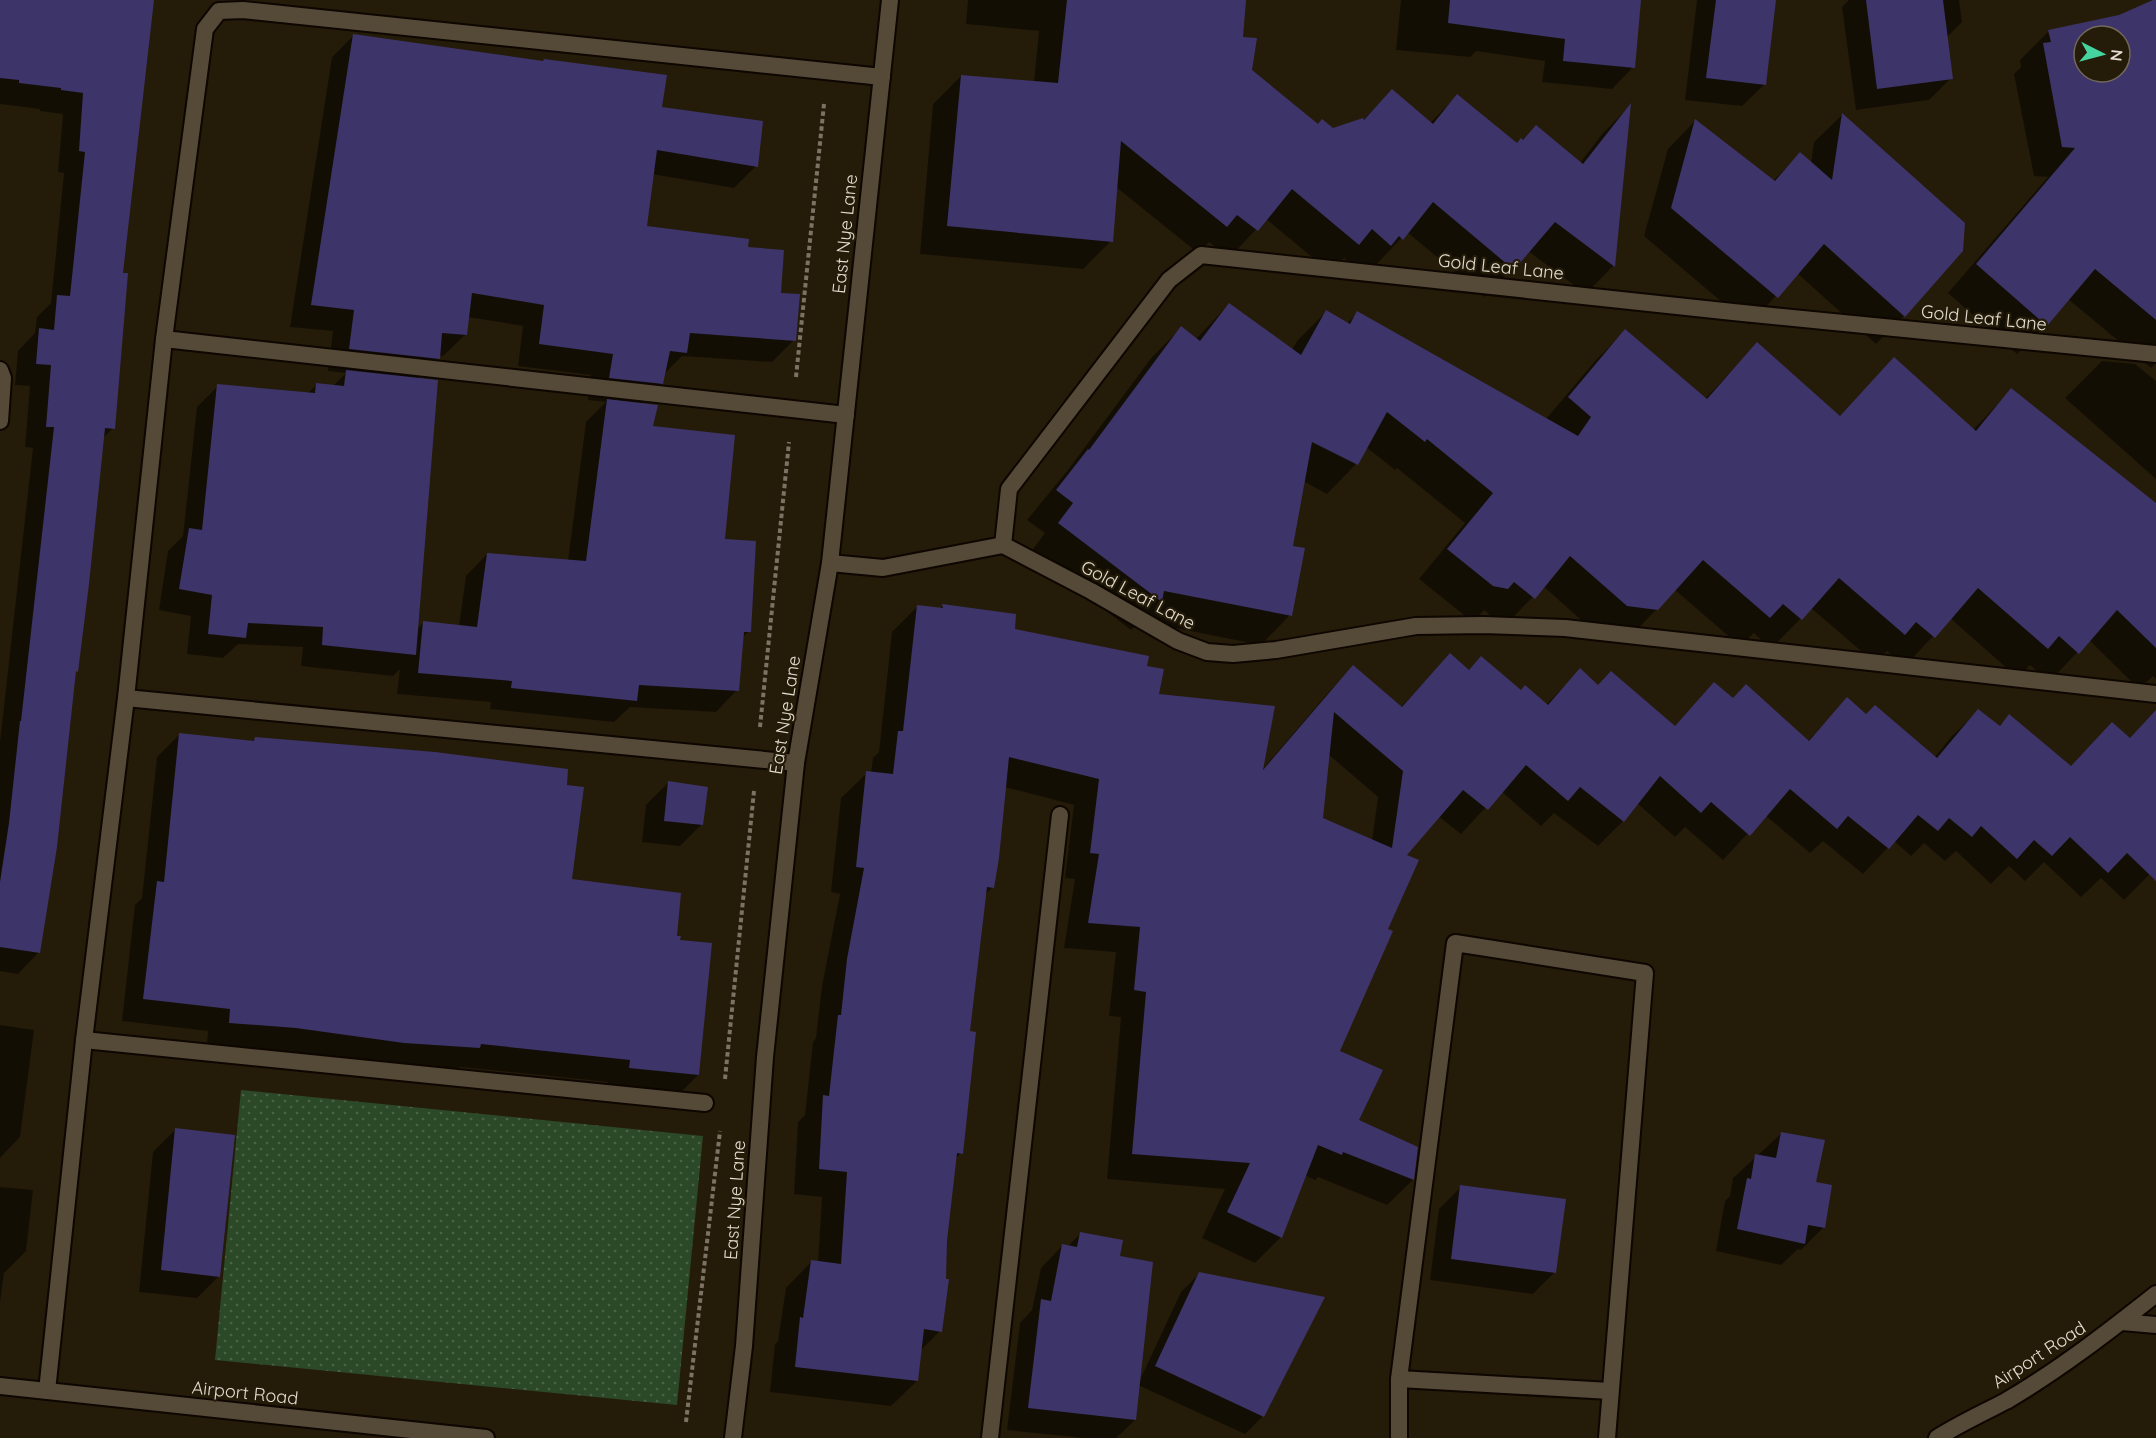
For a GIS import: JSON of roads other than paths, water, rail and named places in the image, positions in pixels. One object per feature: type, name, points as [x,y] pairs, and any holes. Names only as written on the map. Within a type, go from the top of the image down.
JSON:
[{"type":"street","name":"East Nye Lane","points":[[733,1438],[744,1346],[765,1056],[796,763],[830,563],[890,0]]},
{"type":"street","points":[[47,1391],[84,1040],[126,698],[164,339],[205,29],[219,11],[243,10],[882,77]]},
{"type":"street","name":"Gold Leaf Lane","points":[[2156,354],[1733,312],[1202,255],[1169,280],[1009,489],[1003,545],[1091,591],[1178,641],[1207,652],[1233,654],[1276,650],[1416,626],[1483,625],[1565,628],[2156,694]]},
{"type":"street","points":[[164,339],[846,415]]},
{"type":"street","points":[[0,370],[3,378],[0,421]]},
{"type":"street","points":[[830,563],[883,568],[1003,545]]},
{"type":"street","points":[[126,698],[796,763]]},
{"type":"street","points":[[990,1438],[1060,815]]},
{"type":"street","points":[[1399,1438],[1399,1379],[1455,943],[1645,973],[1607,1438]]},
{"type":"street","points":[[84,1040],[705,1103]]},
{"type":"street","name":"Airport Road","points":[[1937,1438],[2006,1400],[2098,1340],[2156,1294]]},
{"type":"street","points":[[2122,1322],[2156,1325]]},
{"type":"street","points":[[1399,1379],[1611,1391]]},
{"type":"street","name":"Airport Road","points":[[0,1386],[486,1438]]}]
